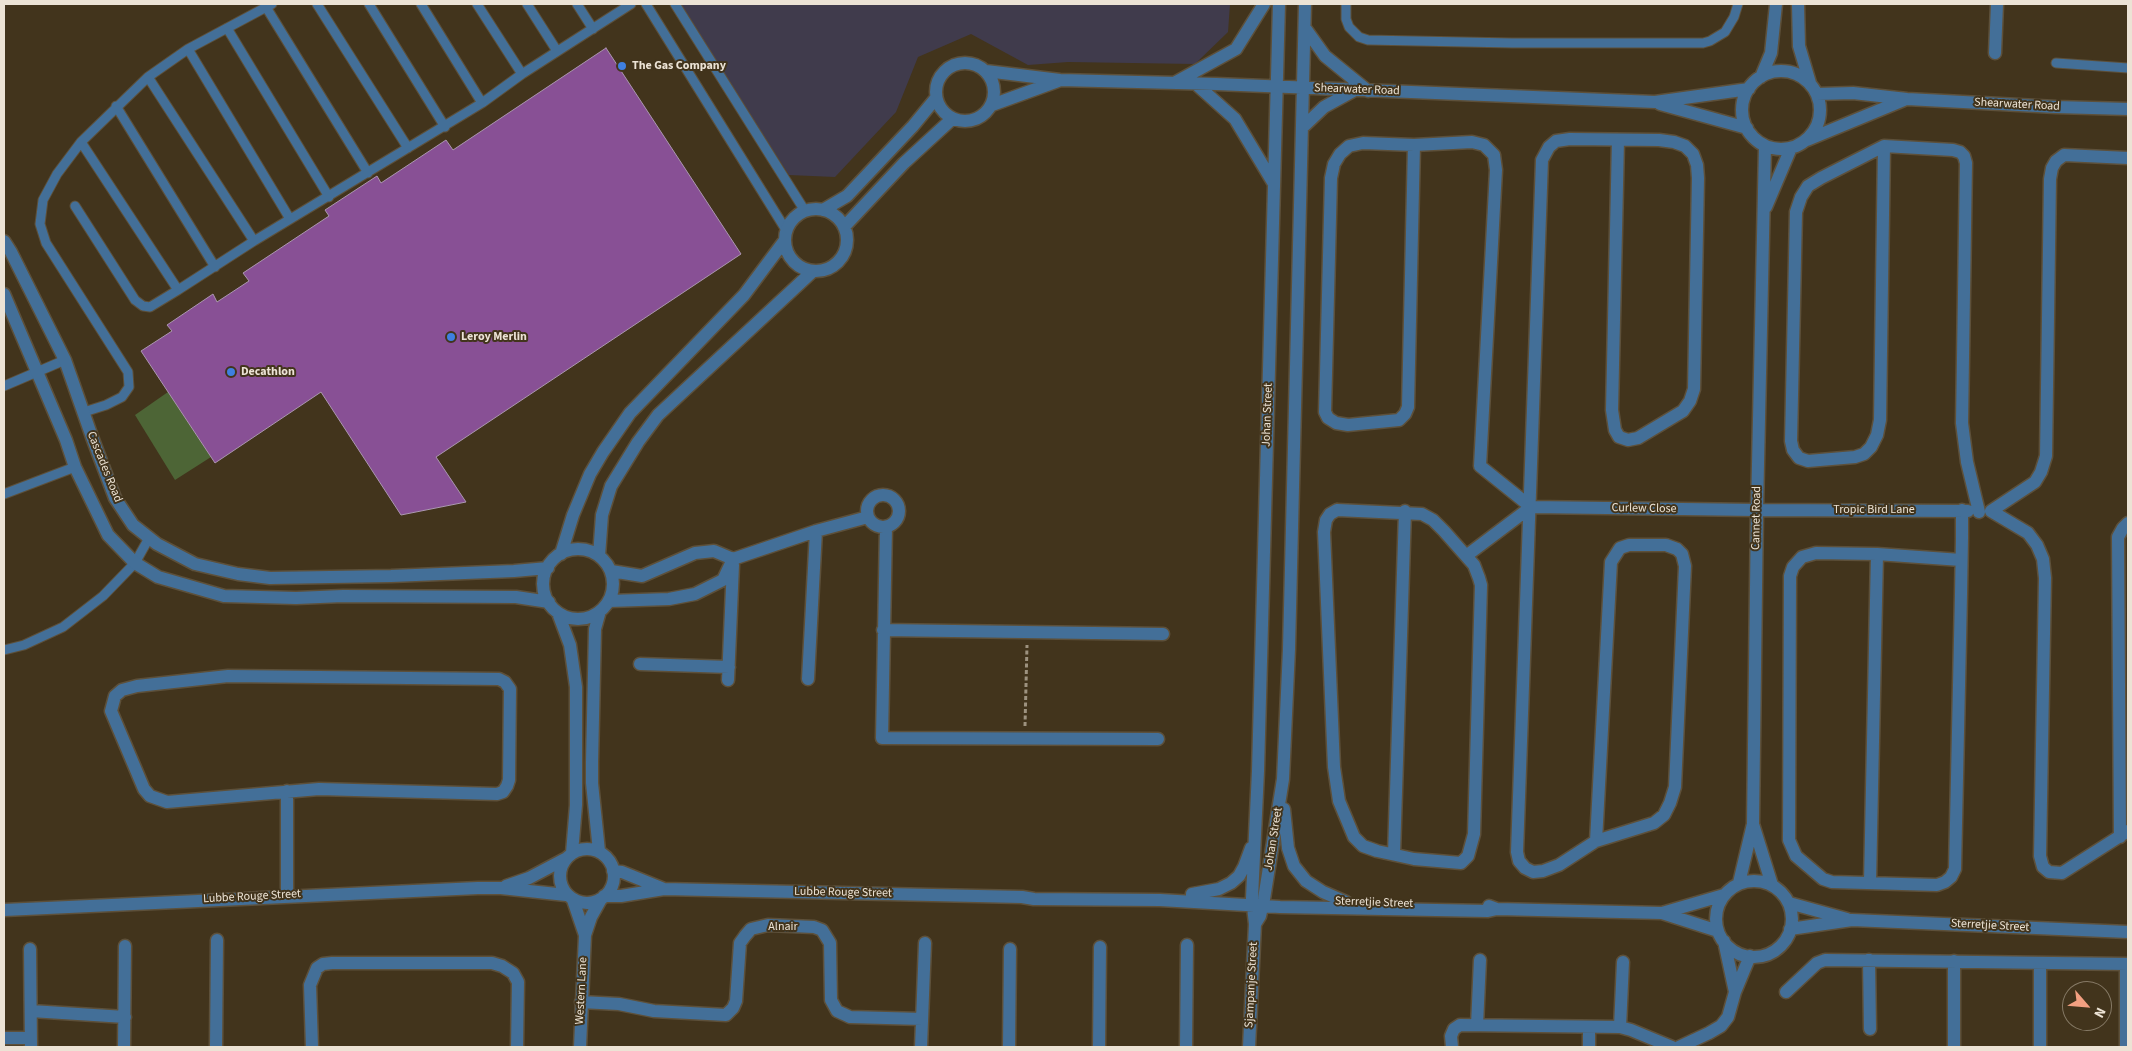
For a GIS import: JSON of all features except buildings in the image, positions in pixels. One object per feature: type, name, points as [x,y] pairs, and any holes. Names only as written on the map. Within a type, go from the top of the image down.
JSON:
[{"type":"street","points":[[1174,83],[1236,49],[1264,4]]},
{"type":"street","name":"Johan Street","points":[[1258,901],[1257,826],[1279,4]]},
{"type":"street","name":"Johan Street","points":[[1305,4],[1289,649],[1283,780],[1285,826],[1288,848],[1294,866],[1306,881],[1323,892],[1346,902]]},
{"type":"street","points":[[1776,4],[1771,53],[1761,77],[1749,90],[1743,108],[1747,128],[1758,141],[1766,146],[1783,149],[1791,148],[1805,141],[1814,131],[1819,119],[1820,106],[1799,46],[1798,4]]},
{"type":"street","points":[[1995,53],[1996,4]]},
{"type":"street","points":[[1305,28],[1325,56],[1368,90]]},
{"type":"street","points":[[969,63],[978,66],[986,71],[994,87],[992,105],[979,119],[961,122],[952,119],[939,106],[936,98],[938,79],[951,66],[969,63]]},
{"type":"street","name":"Shearwater Road","points":[[986,71],[1060,80],[1655,102],[1749,90]]},
{"type":"street","points":[[1761,77],[1774,72],[1787,71],[1799,75],[1813,89]]},
{"type":"street","name":"Shearwater Road","points":[[992,105],[1060,80]]},
{"type":"street","points":[[1196,84],[1235,119],[1274,184]]},
{"type":"street","name":"Shearwater Road","points":[[1813,89],[1907,99],[2128,109]]},
{"type":"street","points":[[1303,127],[1324,107],[1355,90]]},
{"type":"street","points":[[561,554],[573,515],[590,474],[630,413],[744,294],[785,235],[790,222],[805,211],[823,210],[847,196],[913,126],[936,98]]},
{"type":"street","name":"Shearwater Road","points":[[1805,141],[1907,99]]},
{"type":"street","name":"Shearwater Road","points":[[1655,102],[1747,128]]},
{"type":"street","points":[[844,227],[904,163],[952,119]]},
{"type":"street","points":[[1596,841],[1611,562],[1620,548],[1629,545],[1666,545],[1682,554],[1685,566],[1675,787],[1670,803],[1664,814],[1654,823],[1596,841],[1559,865],[1543,871],[1532,872],[1519,861],[1518,852],[1542,160],[1548,147],[1556,140],[1570,139],[1659,140],[1685,146],[1693,154],[1697,165],[1698,178],[1694,389],[1690,401],[1683,411],[1638,438],[1628,440],[1619,437],[1612,420],[1618,140]]},
{"type":"street","points":[[1414,145],[1408,408],[1406,414],[1399,420],[1348,425],[1336,423],[1328,418],[1325,412],[1331,178],[1334,164],[1340,154],[1349,146],[1363,143],[1414,145],[1472,142],[1484,145],[1494,154],[1496,170],[1480,466],[1531,507]]},
{"type":"street","name":"Cannet Road","points":[[1739,883],[1753,824],[1757,510],[1766,146]]},
{"type":"street","points":[[1884,146],[1880,420],[1877,435],[1872,447],[1864,454],[1856,457],[1808,461],[1799,458],[1791,441],[1796,212],[1801,197],[1808,186],[1821,178],[1884,146],[1953,150],[1964,156],[1966,163],[1962,423],[1967,462],[1985,511],[2028,533],[2043,559],[2045,578],[2040,856],[2043,866],[2049,872],[2062,873],[2124,834],[2118,537],[2128,523]]},
{"type":"street","name":"Cannet Road","points":[[1764,212],[1791,148]]},
{"type":"street","points":[[1985,511],[2035,482],[2041,472],[2046,456],[2050,179],[2052,168],[2056,161],[2064,155],[2128,158]]},
{"type":"street","points":[[599,556],[602,515],[612,486],[638,442],[653,422],[699,376],[813,271],[831,267],[843,254],[846,236],[844,227],[839,219],[823,210]]},
{"type":"street","points":[[785,235],[786,249],[796,264],[813,271]]},
{"type":"street","name":"Cascades Road","points":[[4,241],[12,252],[65,360],[115,498],[133,525],[149,538],[187,561],[238,574],[270,578],[391,576],[548,568]]},
{"type":"street","name":"Cascades Road","points":[[4,294],[76,467],[108,535],[135,563],[158,577],[224,596],[296,598],[343,596],[516,597],[549,602]]},
{"type":"street","points":[[884,495],[894,498],[899,507],[898,518],[891,526],[886,528],[875,525],[868,517],[868,507],[874,498],[884,495]]},
{"type":"street","points":[[1466,556],[1531,507]]},
{"type":"street","name":"Curlew Close","points":[[1531,507],[1757,510]]},
{"type":"street","points":[[1337,510],[1405,512],[1422,514],[1433,520],[1474,566],[1481,585],[1474,834],[1468,856],[1461,863],[1422,860],[1363,846],[1354,837],[1339,801],[1334,767],[1324,532],[1326,520],[1330,514],[1337,510]]},
{"type":"street","name":"Tropic Bird Lane","points":[[1757,510],[1985,511]]},
{"type":"street","points":[[1961,560],[1877,554],[1816,553],[1802,557],[1793,567],[1790,576],[1789,840],[1796,856],[1823,879],[1832,882],[1937,885],[1951,877],[1956,869],[1962,510]]},
{"type":"street","points":[[1394,854],[1405,512]]},
{"type":"street","points":[[611,572],[642,576],[695,553],[714,551],[733,559],[816,531],[868,517]]},
{"type":"street","points":[[886,528],[882,738],[1158,739]]},
{"type":"street","points":[[808,679],[816,531]]},
{"type":"street","points":[[558,613],[576,619],[586,618],[600,611],[609,601],[613,581],[606,563],[599,556],[590,551],[580,550],[561,554],[553,560],[548,568],[544,587],[549,602],[558,613],[570,645],[576,687],[576,805],[568,856],[559,877],[561,886],[570,897],[583,903],[592,903],[603,898],[612,884],[613,871],[607,857],[599,851],[590,849],[581,849],[568,856]]},
{"type":"street","points":[[1870,882],[1877,554]]},
{"type":"street","points":[[609,601],[669,600],[695,594],[723,580],[733,559]]},
{"type":"street","points":[[728,680],[733,559]]},
{"type":"street","points":[[599,851],[592,784],[592,762],[595,630],[600,611]]},
{"type":"street","points":[[883,630],[1163,634]]},
{"type":"street","points":[[640,664],[729,667]]},
{"type":"street","points":[[228,676],[498,680],[505,682],[510,689],[509,780],[503,792],[497,794],[319,789],[288,791],[167,802],[150,796],[144,789],[111,711],[115,696],[122,690],[137,686],[228,676]]},
{"type":"street","name":"Johan Street","points":[[1258,901],[1283,780]]},
{"type":"street","points":[[287,895],[288,791]]},
{"type":"street","name":"Cannet Road","points":[[1753,824],[1772,885]]},
{"type":"street","name":"Johan Street","points":[[1192,894],[1219,889],[1231,883],[1239,876],[1257,826]]},
{"type":"street","name":"Lubbe Rouge Street","points":[[501,888],[529,878],[568,856]]},
{"type":"street","name":"Lubbe Rouge Street","points":[[613,871],[622,872],[664,889]]},
{"type":"street","points":[[1721,936],[1732,950],[1750,956],[1766,954],[1777,949],[1785,940],[1790,929],[1792,916],[1789,903],[1782,893],[1772,885],[1759,881],[1739,883],[1724,895],[1718,906],[1716,916],[1721,936],[1735,992]]},
{"type":"street","name":"Lubbe Rouge Street","points":[[4,910],[287,895],[501,888],[570,897]]},
{"type":"street","name":"Lubbe Rouge Street","points":[[603,898],[664,889],[1022,897],[1034,900],[1258,901]]},
{"type":"street","name":"Lubbe Rouge Street","points":[[1022,897],[1038,892],[1192,894],[1258,901]]},
{"type":"street","name":"Sterretjie Street","points":[[1662,914],[1724,895]]},
{"type":"street","name":"Western Lane","points":[[570,897],[585,935]]},
{"type":"street","name":"Western Lane","points":[[580,1047],[585,935],[590,917],[603,898]]},
{"type":"street","name":"Sterretjie Street","points":[[1258,901],[1487,906],[1497,909]]},
{"type":"street","name":"Sterretjie Street","points":[[1258,901],[1478,911],[1497,909],[1662,914],[1721,936]]},
{"type":"street","name":"Sjampanje Street","points":[[1249,1047],[1255,924],[1258,901]]},
{"type":"street","name":"Sterretjie Street","points":[[1789,903],[1852,920]]},
{"type":"street","name":"Sterretjie Street","points":[[1790,929],[1852,920],[2128,932]]},
{"type":"street","name":"Alnair","points":[[581,1002],[619,1004],[654,1011],[726,1015],[733,1008],[736,1001],[740,943],[751,929],[768,925],[814,927],[822,930],[830,943],[830,1000],[836,1011],[850,1017],[922,1019]]},
{"type":"street","points":[[216,1047],[217,940]]},
{"type":"street","points":[[921,1047],[925,943]]},
{"type":"street","points":[[1186,1047],[1187,945]]},
{"type":"street","points":[[124,1047],[125,946]]},
{"type":"street","points":[[1099,1047],[1100,947]]},
{"type":"street","points":[[4,1038],[31,1043],[30,949]]},
{"type":"street","points":[[1009,1047],[1010,949]]},
{"type":"street","points":[[1679,1047],[1695,1041],[1721,1026],[1732,1009],[1735,992],[1750,956]]},
{"type":"street","points":[[1477,1025],[1480,960]]},
{"type":"street","points":[[1786,992],[1824,960],[2127,964],[2126,1047]]},
{"type":"street","points":[[1869,960],[1870,1029]]},
{"type":"street","points":[[312,1047],[310,985],[317,968],[332,962],[492,963],[502,966],[513,973],[518,982],[517,1047]]},
{"type":"street","points":[[1620,1028],[1623,962]]},
{"type":"street","points":[[1954,962],[1954,1047]]},
{"type":"street","points":[[2040,963],[2040,1047]]},
{"type":"street","points":[[31,1011],[124,1017]]},
{"type":"street","points":[[1452,1047],[1451,1036],[1454,1029],[1460,1025],[1620,1028],[1631,1030],[1672,1047]]},
{"type":"street","points":[[1589,1027],[1589,1047]]},
{"type":"lane","points":[[317,4],[408,148]]},
{"type":"lane","points":[[369,4],[445,127]]},
{"type":"lane","points":[[420,4],[482,103]]},
{"type":"lane","points":[[477,4],[522,74]]},
{"type":"lane","points":[[527,4],[557,51]]},
{"type":"lane","points":[[577,4],[593,29]]},
{"type":"lane","points":[[75,206],[139,304],[150,307],[290,219],[445,127],[522,74],[631,4]]},
{"type":"lane","points":[[646,4],[785,235]]},
{"type":"lane","points":[[675,4],[805,211]]},
{"type":"lane","points":[[1346,4],[1346,19],[1349,27],[1359,37],[1368,40],[1550,43],[1710,41],[1719,37],[1730,25],[1738,4]]},
{"type":"lane","points":[[84,412],[106,405],[122,397],[129,387],[130,380],[124,365],[46,243],[40,224],[43,200],[57,174],[81,142],[148,77],[188,50],[269,5],[368,172]]},
{"type":"lane","points":[[227,28],[329,197]]},
{"type":"lane","points":[[188,50],[290,219]]},
{"type":"lane","points":[[2056,63],[2128,68]]},
{"type":"lane","points":[[148,77],[254,241]]},
{"type":"lane","points":[[116,106],[215,267]]},
{"type":"lane","points":[[81,142],[178,290]]},
{"type":"lane","points":[[4,386],[65,360]]},
{"type":"lane","points":[[4,494],[76,467]]},
{"type":"lane","points":[[4,650],[24,645],[63,627],[103,596],[135,563],[149,538]]},
{"type":"path","points":[[1025,738],[1028,632]]},
{"type":"shaded area","points":[[677,4],[1230,4],[1228,32],[1195,64],[1068,62],[1028,65],[971,34],[918,57],[896,112],[835,177],[789,175]]},
{"type":"green space","points":[[168,392],[211,457],[175,480],[135,415]]},
{"type":"place","name":"The Gas Company","points":[[622,66]]},
{"type":"place","name":"Leroy Merlin","points":[[451,337]]},
{"type":"place","name":"Decathlon","points":[[231,372]]}]
